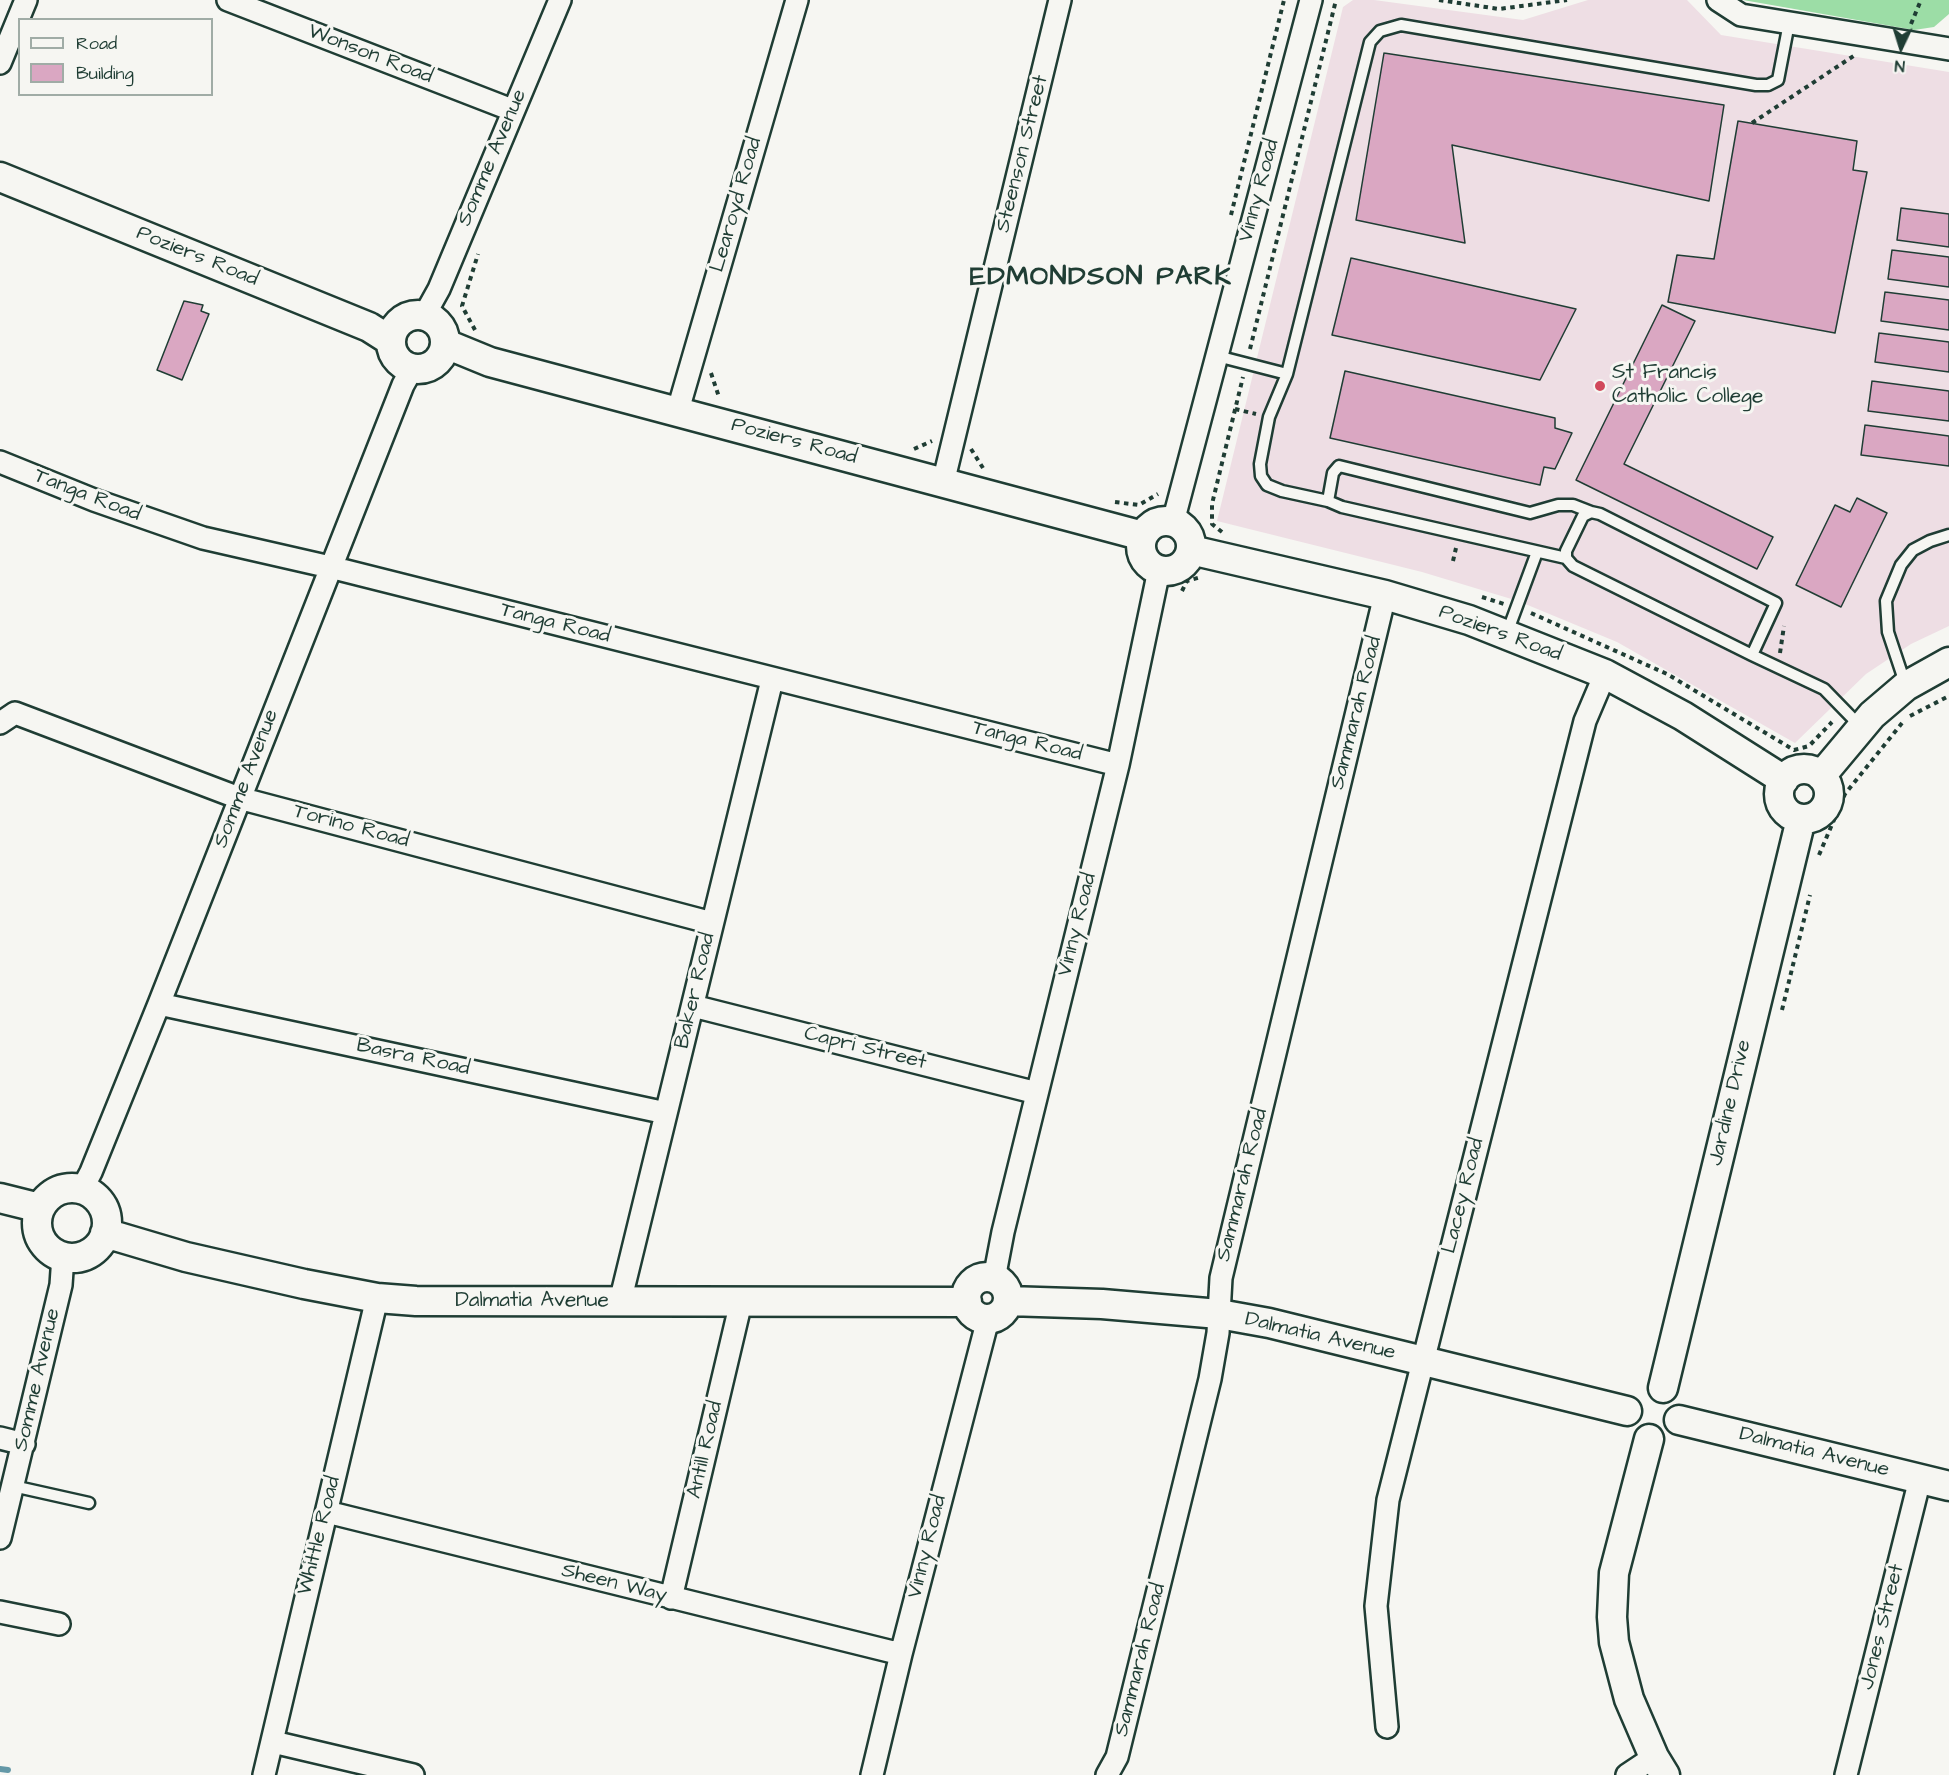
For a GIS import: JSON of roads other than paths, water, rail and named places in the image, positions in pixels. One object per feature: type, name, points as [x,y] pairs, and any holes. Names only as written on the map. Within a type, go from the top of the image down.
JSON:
[{"type":"street","points":[[19,18],[26,0]]},
{"type":"street","name":"Wonson Road","points":[[228,0],[512,110]]},
{"type":"street","name":"Somme Avenue","points":[[424,315],[439,289],[560,0]]},
{"type":"street","name":"Learoyd Road","points":[[678,410],[797,0]]},
{"type":"street","name":"Steenson Street","points":[[944,483],[1060,0]]},
{"type":"street","name":"Vinny Road","points":[[1173,522],[1311,0]]},
{"type":"street","points":[[1718,0],[1741,15],[1949,49]]},
{"type":"street","points":[[0,63],[18,19]]},
{"type":"street","name":"Poziers Road","points":[[0,177],[369,327],[391,341]]},
{"type":"street","points":[[424,315],[440,326],[446,344],[444,353],[431,367],[412,369],[396,359],[391,341],[398,324],[406,318],[424,315]]},
{"type":"street","name":"Poziers Road","points":[[446,344],[490,362],[678,410],[1143,536]]},
{"type":"street","name":"Somme Avenue","points":[[82,1189],[159,1004],[403,385],[412,369]]},
{"type":"street","name":"Tanga Road","points":[[0,462],[94,500],[203,538],[330,567],[772,680],[1118,765]]},
{"type":"street","points":[[1158,522],[1173,522],[1185,530],[1191,543],[1191,550],[1183,564],[1176,568],[1159,570],[1146,560],[1142,553],[1143,536],[1146,530],[1158,522]]},
{"type":"street","name":"Poziers Road","points":[[1191,550],[1385,595],[1469,620],[1605,674],[1683,716],[1784,780]]},
{"type":"street","name":"Vinny Road","points":[[872,1775],[1118,765],[1159,570]]},
{"type":"street","name":"Sammarah Road","points":[[1107,1775],[1117,1757],[1210,1379],[1219,1314],[1221,1278],[1385,595]]},
{"type":"street","points":[[1821,776],[1861,727],[1906,686],[1949,662]]},
{"type":"street","name":"Lacey Road","points":[[1387,1727],[1376,1606],[1388,1500],[1585,721],[1605,674]]},
{"type":"street","name":"Baker Road","points":[[620,1302],[772,680]]},
{"type":"street","name":"Torino Road","points":[[0,723],[15,713],[239,798],[712,923]]},
{"type":"street","points":[[1801,769],[1821,776],[1829,789],[1827,804],[1816,816],[1801,819],[1793,816],[1781,804],[1779,796],[1784,780],[1801,769]]},
{"type":"street","name":"Jardine Drive","points":[[1663,1388],[1801,819]]},
{"type":"street","name":"Basra Road","points":[[159,1004],[666,1113]]},
{"type":"street","name":"Capri Street","points":[[693,1005],[1037,1093]]},
{"type":"street","points":[[72,1187],[90,1192],[103,1206],[106,1215],[105,1233],[96,1248],[89,1253],[72,1258],[54,1253],[40,1238],[37,1228],[40,1208],[53,1193],[72,1187]]},
{"type":"street","points":[[0,1198],[40,1208]]},
{"type":"street","name":"Dalmatia Avenue","points":[[105,1233],[186,1257],[377,1298],[416,1301],[989,1300],[1102,1304],[1219,1314],[1269,1323],[1627,1411]]},
{"type":"street","name":"Somme Avenue","points":[[0,1538],[61,1286],[63,1256]]},
{"type":"street","name":"Whittle Road","points":[[264,1775],[377,1298]]},
{"type":"street","name":"Antill Road","points":[[671,1598],[741,1302]]},
{"type":"street","points":[[1653,1387],[1663,1388],[1677,1401],[1679,1420],[1667,1435],[1649,1439],[1632,1429],[1627,1411],[1636,1394],[1653,1387]]},
{"type":"street","name":"Dalmatia Avenue","points":[[1679,1420],[1949,1486]]},
{"type":"street","points":[[0,1438],[24,1444]]},
{"type":"street","points":[[1627,1775],[1660,1766],[1620,1670],[1614,1641],[1611,1596],[1614,1573],[1649,1439]]},
{"type":"street","name":"Jones Street","points":[[1845,1775],[1920,1479]]},
{"type":"street","name":"Sheen Way","points":[[327,1512],[901,1654]]},
{"type":"street","points":[[0,1612],[59,1624]]},
{"type":"street","points":[[273,1742],[413,1775]]},
{"type":"lane","points":[[1789,23],[1778,80],[1768,85],[1756,85],[1401,25],[1380,31],[1370,42],[1287,374],[1269,417],[1260,464],[1261,476],[1267,485],[1281,491],[1566,558],[1573,566],[1824,689],[1861,727]]},
{"type":"lane","points":[[1217,356],[1287,374]]},
{"type":"lane","points":[[1328,501],[1333,472],[1339,466],[1530,513],[1558,505],[1573,505],[1776,603],[1752,655]]},
{"type":"lane","points":[[1566,558],[1567,546],[1583,516],[1591,512]]},
{"type":"lane","points":[[1906,686],[1888,632],[1886,601],[1896,573],[1913,550],[1949,535]]},
{"type":"lane","points":[[1506,635],[1538,552]]},
{"type":"lane","points":[[13,1486],[89,1503]]},
{"type":"waterway","points":[[0,1769],[8,1770]]},
{"type":"place","name":"St Francis Catholic College","points":[[1600,386]]},
{"type":"district","name":"EDMONDSON PARK","points":[[1101,278]]}]
